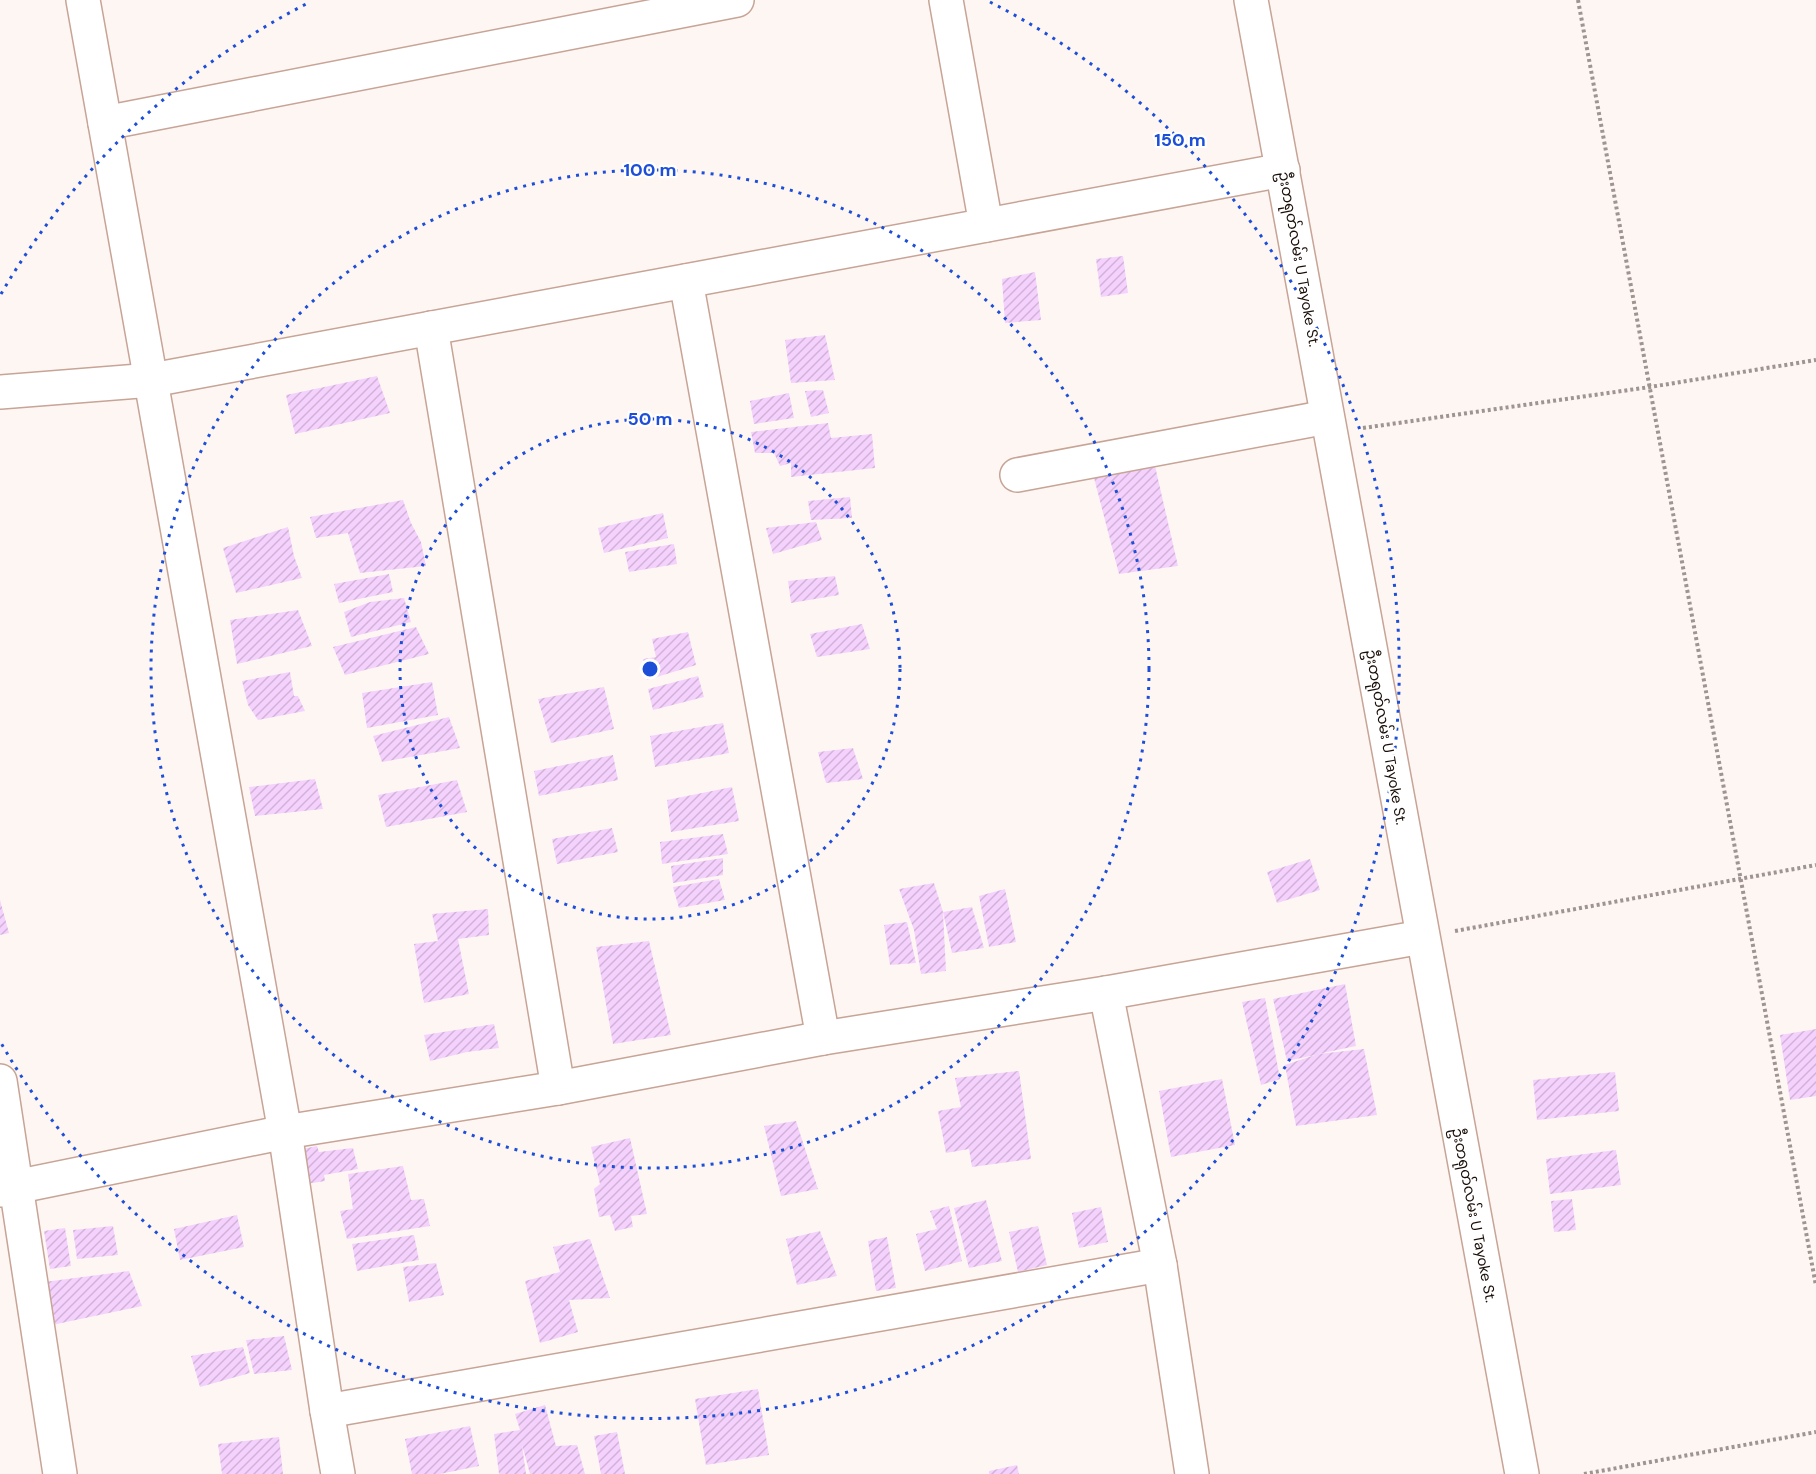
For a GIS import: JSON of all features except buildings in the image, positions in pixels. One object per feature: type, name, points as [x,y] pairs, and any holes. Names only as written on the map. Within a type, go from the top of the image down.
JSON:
[{"type":"street","points":[[83,0],[285,1132],[338,1474]]},
{"type":"street","points":[[105,123],[736,0]]},
{"type":"street","points":[[946,0],[986,225]]},
{"type":"street","name":"ဦးတရုတ်လမ်း U Tayoke St.","points":[[1251,0],[1522,1474]]},
{"type":"street","points":[[0,392],[152,380],[1283,170]]},
{"type":"street","points":[[686,281],[823,1038]]},
{"type":"street","points":[[431,328],[558,1088]]},
{"type":"street","points":[[1017,475],[1329,425]]},
{"type":"street","points":[[8,1188],[285,1132],[558,1088],[823,1038],[1106,993],[1422,937]]},
{"type":"street","points":[[1106,993],[1160,1265],[1192,1474]]},
{"type":"street","points":[[0,1081],[8,1188],[60,1474]]},
{"type":"street","points":[[327,1412],[1160,1265]]},
{"type":"path","points":[[1578,0],[1816,1286]]},
{"type":"path","points":[[1329,425],[1650,387],[1816,360]]},
{"type":"path","points":[[1422,937],[1816,865]]},
{"type":"path","points":[[1584,1474],[1816,1432]]}]
